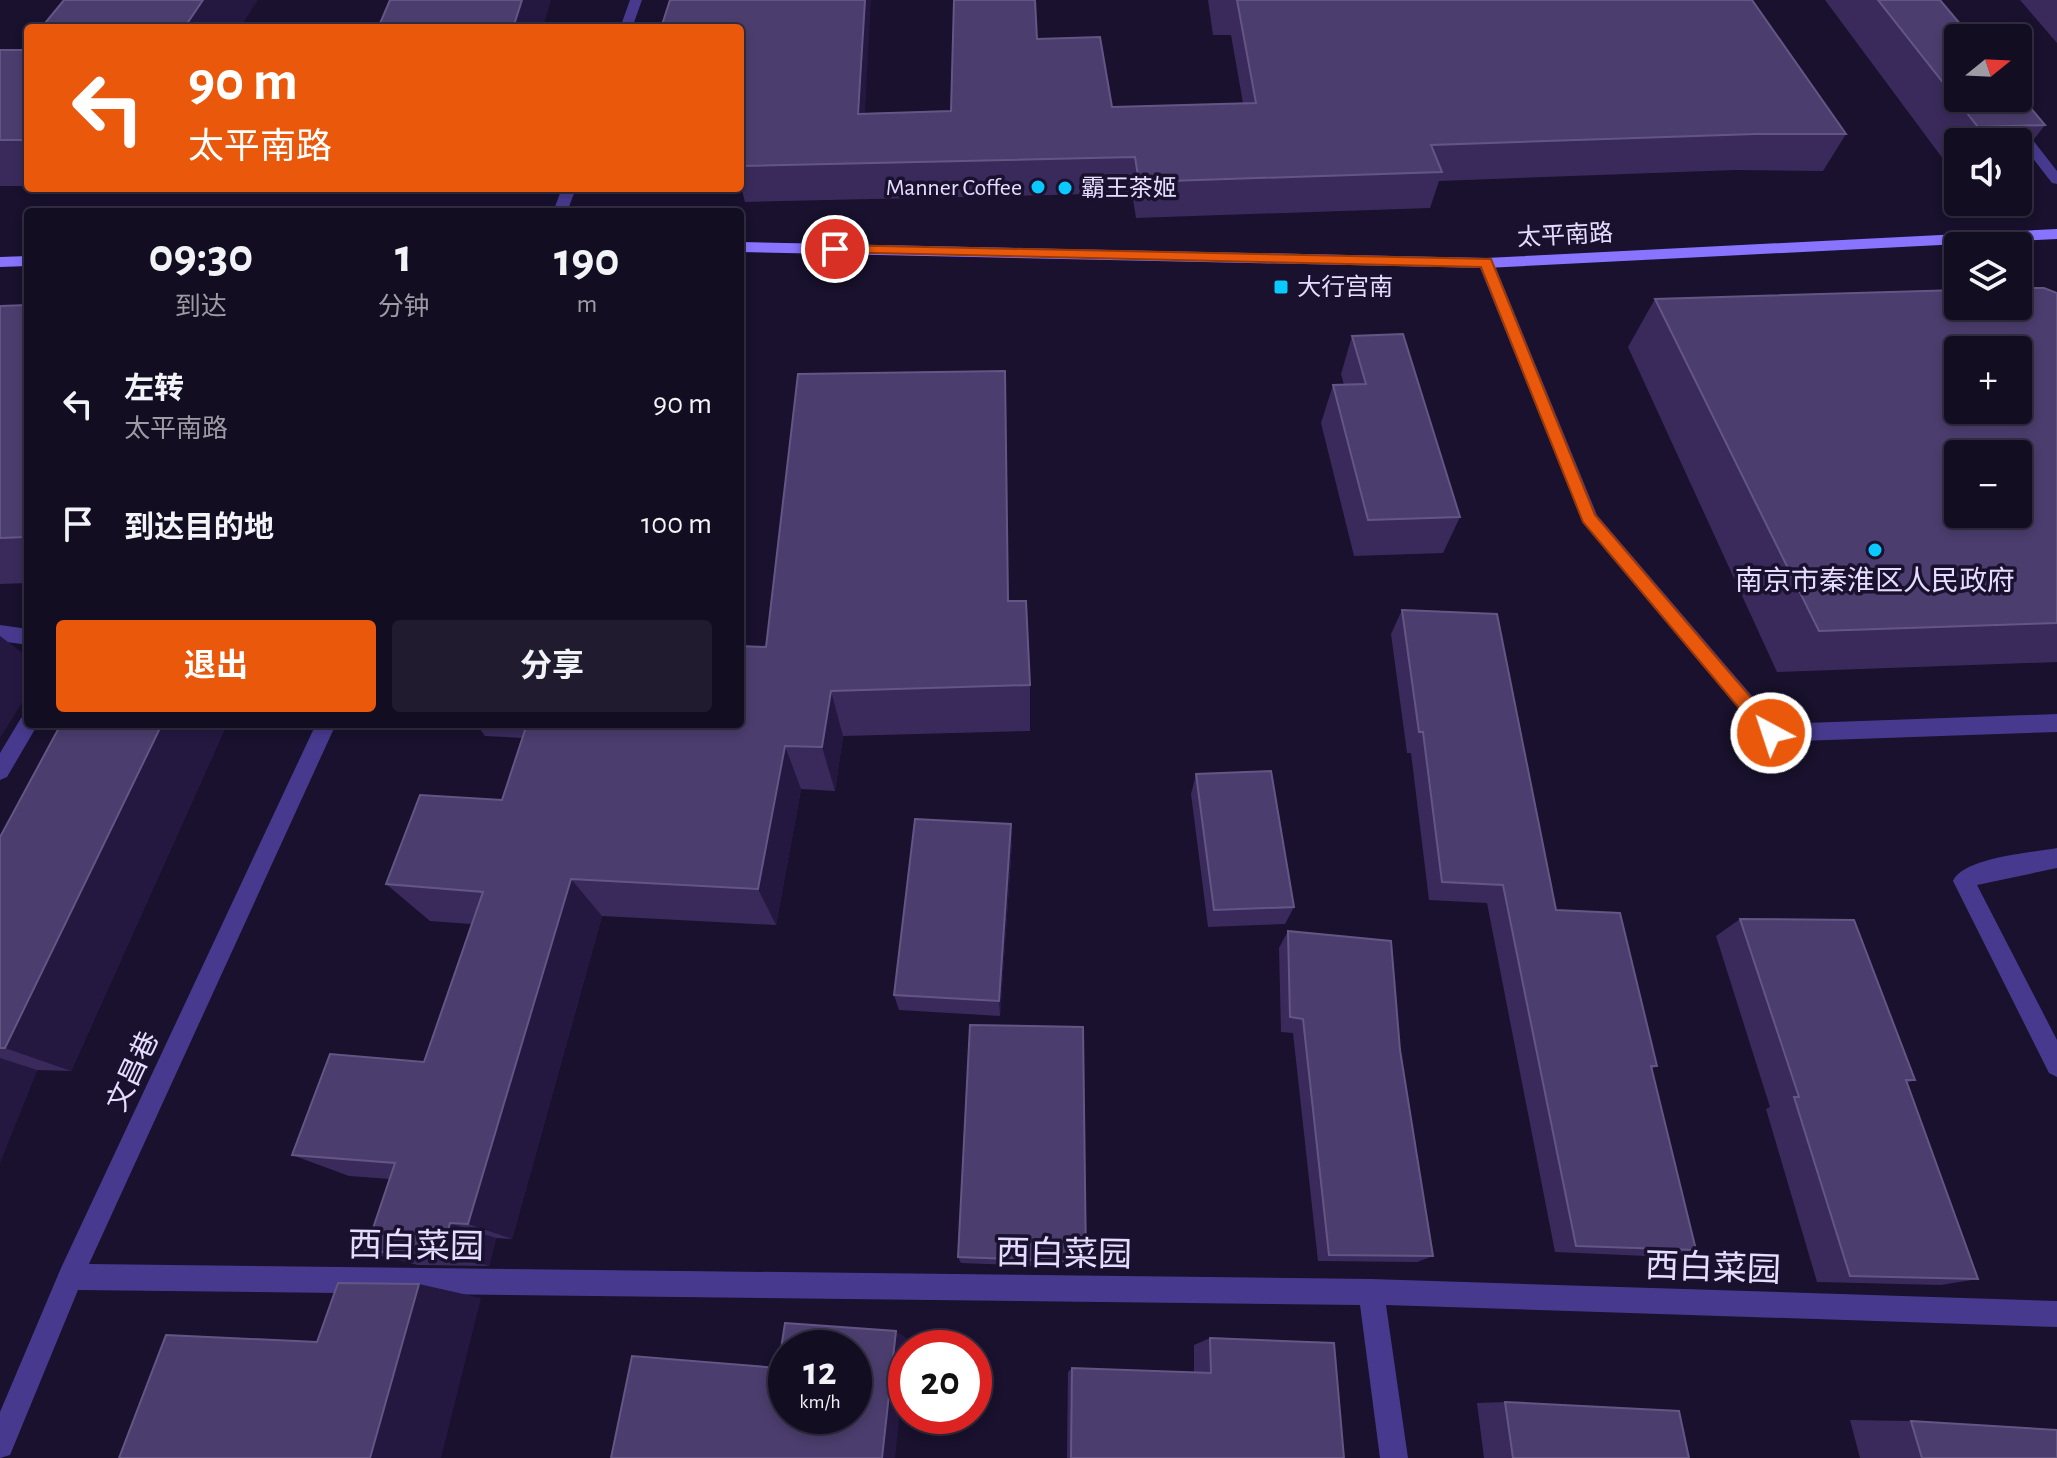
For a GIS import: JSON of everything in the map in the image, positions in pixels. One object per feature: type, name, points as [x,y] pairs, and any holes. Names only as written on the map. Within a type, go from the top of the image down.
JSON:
[{"type":"main road","name":"太平南路","points":[[744,247],[1486,263],[2057,234]]},
{"type":"main road","points":[[2,264],[24,261]]},
{"type":"street","points":[[627,24],[636,0]]},
{"type":"street","points":[[2004,112],[2057,180]]},
{"type":"street","points":[[1486,263],[1589,518],[1771,733],[2057,723]]},
{"type":"street","points":[[0,633],[24,636]]},
{"type":"street","points":[[0,771],[26,728]]},
{"type":"street","name":"文昌巷","points":[[0,1445],[70,1277],[324,728]]},
{"type":"street","points":[[2057,858],[1980,872],[1964,881],[2057,1065]]},
{"type":"street","name":"西白菜园","points":[[70,1277],[1371,1292],[2057,1314]]},
{"type":"street","points":[[1371,1292],[1394,1458]]},
{"type":"building","points":[[64,0],[203,0],[187,24],[44,24]]},
{"type":"building","points":[[390,0],[522,0],[514,24],[380,24]]},
{"type":"building","points":[[670,0],[865,0],[858,114],[951,111],[954,0],[1035,0],[1037,39],[1100,37],[1112,107],[1256,103],[1237,0],[1752,0],[1846,134],[1755,134],[1431,145],[1442,172],[1139,182],[1135,157],[744,166],[744,24],[662,24]]},
{"type":"building","points":[[1878,0],[1940,0],[1960,24],[1944,24],[1944,84]]},
{"type":"building","points":[[0,50],[24,50],[24,140],[0,140]]},
{"type":"building","points":[[2032,110],[2045,125],[1978,127],[1966,112],[2032,112]]},
{"type":"building","points":[[2032,288],[2057,293],[2057,623],[1819,631],[1655,299],[1944,290],[1944,320],[2032,320]]},
{"type":"building","points":[[24,305],[24,537],[0,538],[0,306]]},
{"type":"building","points":[[1403,334],[1460,517],[1368,520],[1333,385],[1366,384],[1352,336]]},
{"type":"building","points":[[1005,371],[1008,601],[1026,601],[1030,685],[831,691],[822,747],[785,746],[758,889],[571,879],[468,1224],[450,1223],[442,1252],[365,1252],[395,1163],[292,1155],[330,1054],[424,1062],[483,892],[386,884],[420,795],[502,800],[526,728],[744,728],[744,646],[766,647],[798,374]]},
{"type":"building","points":[[1402,610],[1497,614],[1556,910],[1620,913],[1657,1066],[1651,1066],[1696,1250],[1576,1246],[1503,885],[1442,882],[1423,732],[1419,732]]},
{"type":"building","points":[[59,728],[160,728],[5,1048],[0,1048],[0,837]]},
{"type":"building","points":[[1271,771],[1294,907],[1214,910],[1196,774]]},
{"type":"building","points":[[915,819],[1011,824],[999,1001],[894,995]]},
{"type":"building","points":[[1740,919],[1854,920],[1915,1080],[1906,1080],[1978,1279],[1850,1276],[1794,1097],[1799,1097]]},
{"type":"building","points":[[1288,931],[1391,941],[1400,1050],[1433,1256],[1329,1255],[1303,1019],[1290,1017]]},
{"type":"building","points":[[970,1025],[1083,1027],[1086,1262],[958,1257]]},
{"type":"building","points":[[338,1283],[419,1284],[370,1458],[119,1458],[166,1335],[317,1342]]},
{"type":"building","points":[[785,1323],[888,1330],[888,1404],[882,1458],[611,1458],[632,1356],[768,1367],[768,1434],[872,1434],[872,1330],[784,1330]]},
{"type":"building","points":[[1210,1338],[1334,1343],[1344,1458],[1071,1458],[1072,1368],[1211,1373]]},
{"type":"building","points":[[1505,1402],[1679,1411],[1689,1458],[1513,1458]]},
{"type":"building","points":[[1911,1421],[2057,1430],[2057,1458],[1922,1458]]},
{"type":"place","name":"Manner Coffee","points":[[1038,187]]},
{"type":"place","name":"霸王茶姬","points":[[1065,188]]},
{"type":"place","name":"大行宫南","points":[[1281,287]]},
{"type":"place","name":"南京市秦淮区人民政府","points":[[1875,550]]},
{"type":"route","points":[[835,249],[1486,263],[1589,518],[1771,733]]}]
